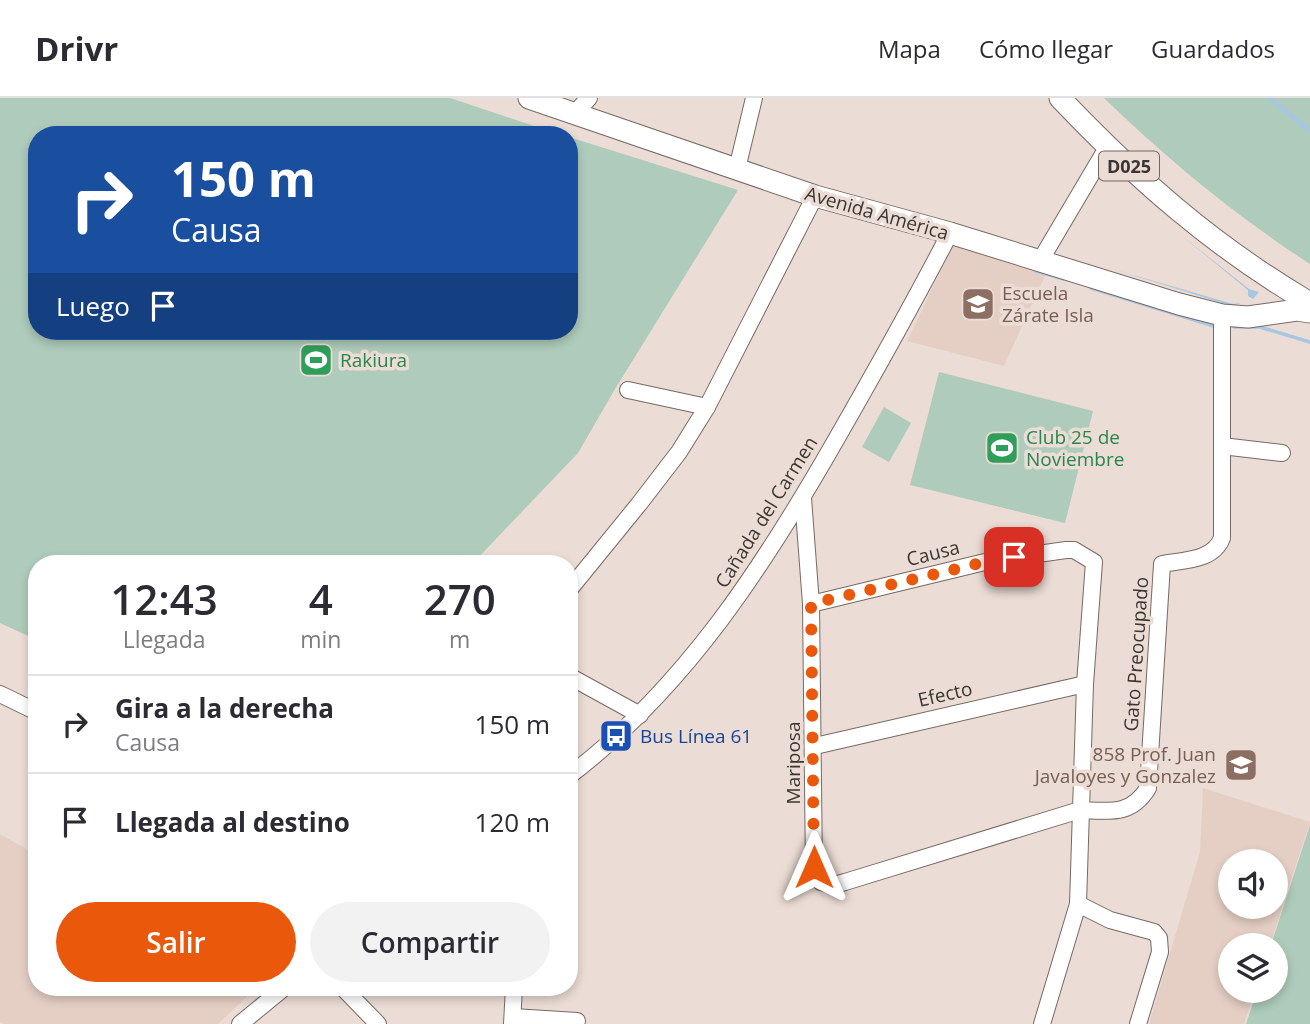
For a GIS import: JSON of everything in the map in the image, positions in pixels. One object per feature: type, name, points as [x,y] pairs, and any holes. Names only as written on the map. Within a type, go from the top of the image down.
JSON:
[{"type":"main road","name":"Avenida América","points":[[529,98],[815,196],[950,233],[1124,288],[1225,315],[1260,316],[1297,310],[1310,312]]},
{"type":"main road","name":"D025","points":[[1060,98],[1150,188],[1186,219],[1222,247],[1302,298]]},
{"type":"main road","points":[[1225,315],[1252,308],[1268,299],[1302,298]]},
{"type":"street","points":[[574,114],[589,98]]},
{"type":"street","points":[[737,169],[754,98]]},
{"type":"street","points":[[1040,261],[1108,146]]},
{"type":"street","points":[[578,579],[663,473],[707,407],[815,196]]},
{"type":"street","name":"Cañada del Carmen","points":[[578,769],[640,715],[696,653],[763,559],[803,498],[890,347],[950,233]]},
{"type":"street","name":"Gato Preocupado","points":[[1080,810],[1115,811],[1133,806],[1140,801],[1148,788],[1162,564],[1212,553],[1222,538],[1225,315]]},
{"type":"street","points":[[628,390],[707,407]]},
{"type":"street","points":[[1222,446],[1282,453]]},
{"type":"street","name":"Mariposa","points":[[803,498],[811,604],[814,872],[817,877],[827,884],[845,882],[1080,810]]},
{"type":"street","name":"Causa","points":[[811,604],[989,561],[1074,550],[1094,562],[1085,684]]},
{"type":"street","points":[[578,681],[640,715]]},
{"type":"street","points":[[1042,1024],[1078,904],[1085,684]]},
{"type":"street","name":"Efecto","points":[[814,746],[1085,684]]},
{"type":"street","points":[[0,694],[28,708]]},
{"type":"street","points":[[1078,904],[1110,920],[1154,932],[1159,938],[1160,952],[1138,1024]]},
{"type":"street","points":[[240,1024],[274,996]]},
{"type":"street","points":[[351,996],[378,1024]]},
{"type":"street","points":[[514,996],[513,1020],[577,1021]]},
{"type":"shaded area","name":"Escuela Zárate Isla","points":[[957,237],[1049,267],[1004,366],[907,341]]},
{"type":"shaded area","points":[[1203,788],[1310,822],[1288,890],[1288,849],[1218,849],[1218,919],[1278,919],[1274,933],[1218,933],[1218,1003],[1251,1003],[1244,1024],[1149,1024],[1200,852]]},
{"type":"shaded area","points":[[0,834],[28,850],[28,996],[248,996],[218,1024],[0,1022]]},
{"type":"green space","name":"Rakiura","points":[[0,98],[450,98],[534,126],[28,126],[28,340],[578,340],[578,140],[738,190],[578,453],[481,555],[28,555],[28,636],[0,623]]},
{"type":"green space","points":[[1104,98],[1310,98],[1310,264],[1203,186]]},
{"type":"green space","name":"Club 25 de Noviembre","points":[[939,372],[1093,411],[1065,523],[910,485]]},
{"type":"green space","points":[[884,407],[911,423],[889,462],[862,447]]},
{"type":"green space","points":[[1310,825],[1310,1024],[1246,1024],[1253,1003],[1288,1003],[1288,933],[1275,933],[1279,919],[1288,919],[1288,893]]},
{"type":"water","points":[[1266,98],[1273,98],[1310,128],[1310,134]]},
{"type":"water","points":[[1182,236],[1249,289],[1259,292],[1253,299],[1248,296],[1248,290]]},
{"type":"water","points":[[1116,270],[1233,304],[1241,303],[1232,306]]},
{"type":"waterway","points":[[1036,271],[1064,279]]},
{"type":"waterway","points":[[1091,288],[1214,326]]},
{"type":"waterway","points":[[1234,327],[1260,327],[1310,342]]},
{"type":"place","name":"Escuela Zárate Isla","points":[[978,304]]},
{"type":"place","name":"Rakiura","points":[[316,360]]},
{"type":"place","name":"Club 25 de Noviembre","points":[[1002,448]]},
{"type":"place","name":"Bus Línea 61","points":[[616,736]]},
{"type":"place","name":"858 Prof. Juan Javaloyes y Gonzalez","points":[[1241,765]]},
{"type":"route","points":[[814,867],[811,604],[1014,557]]}]
